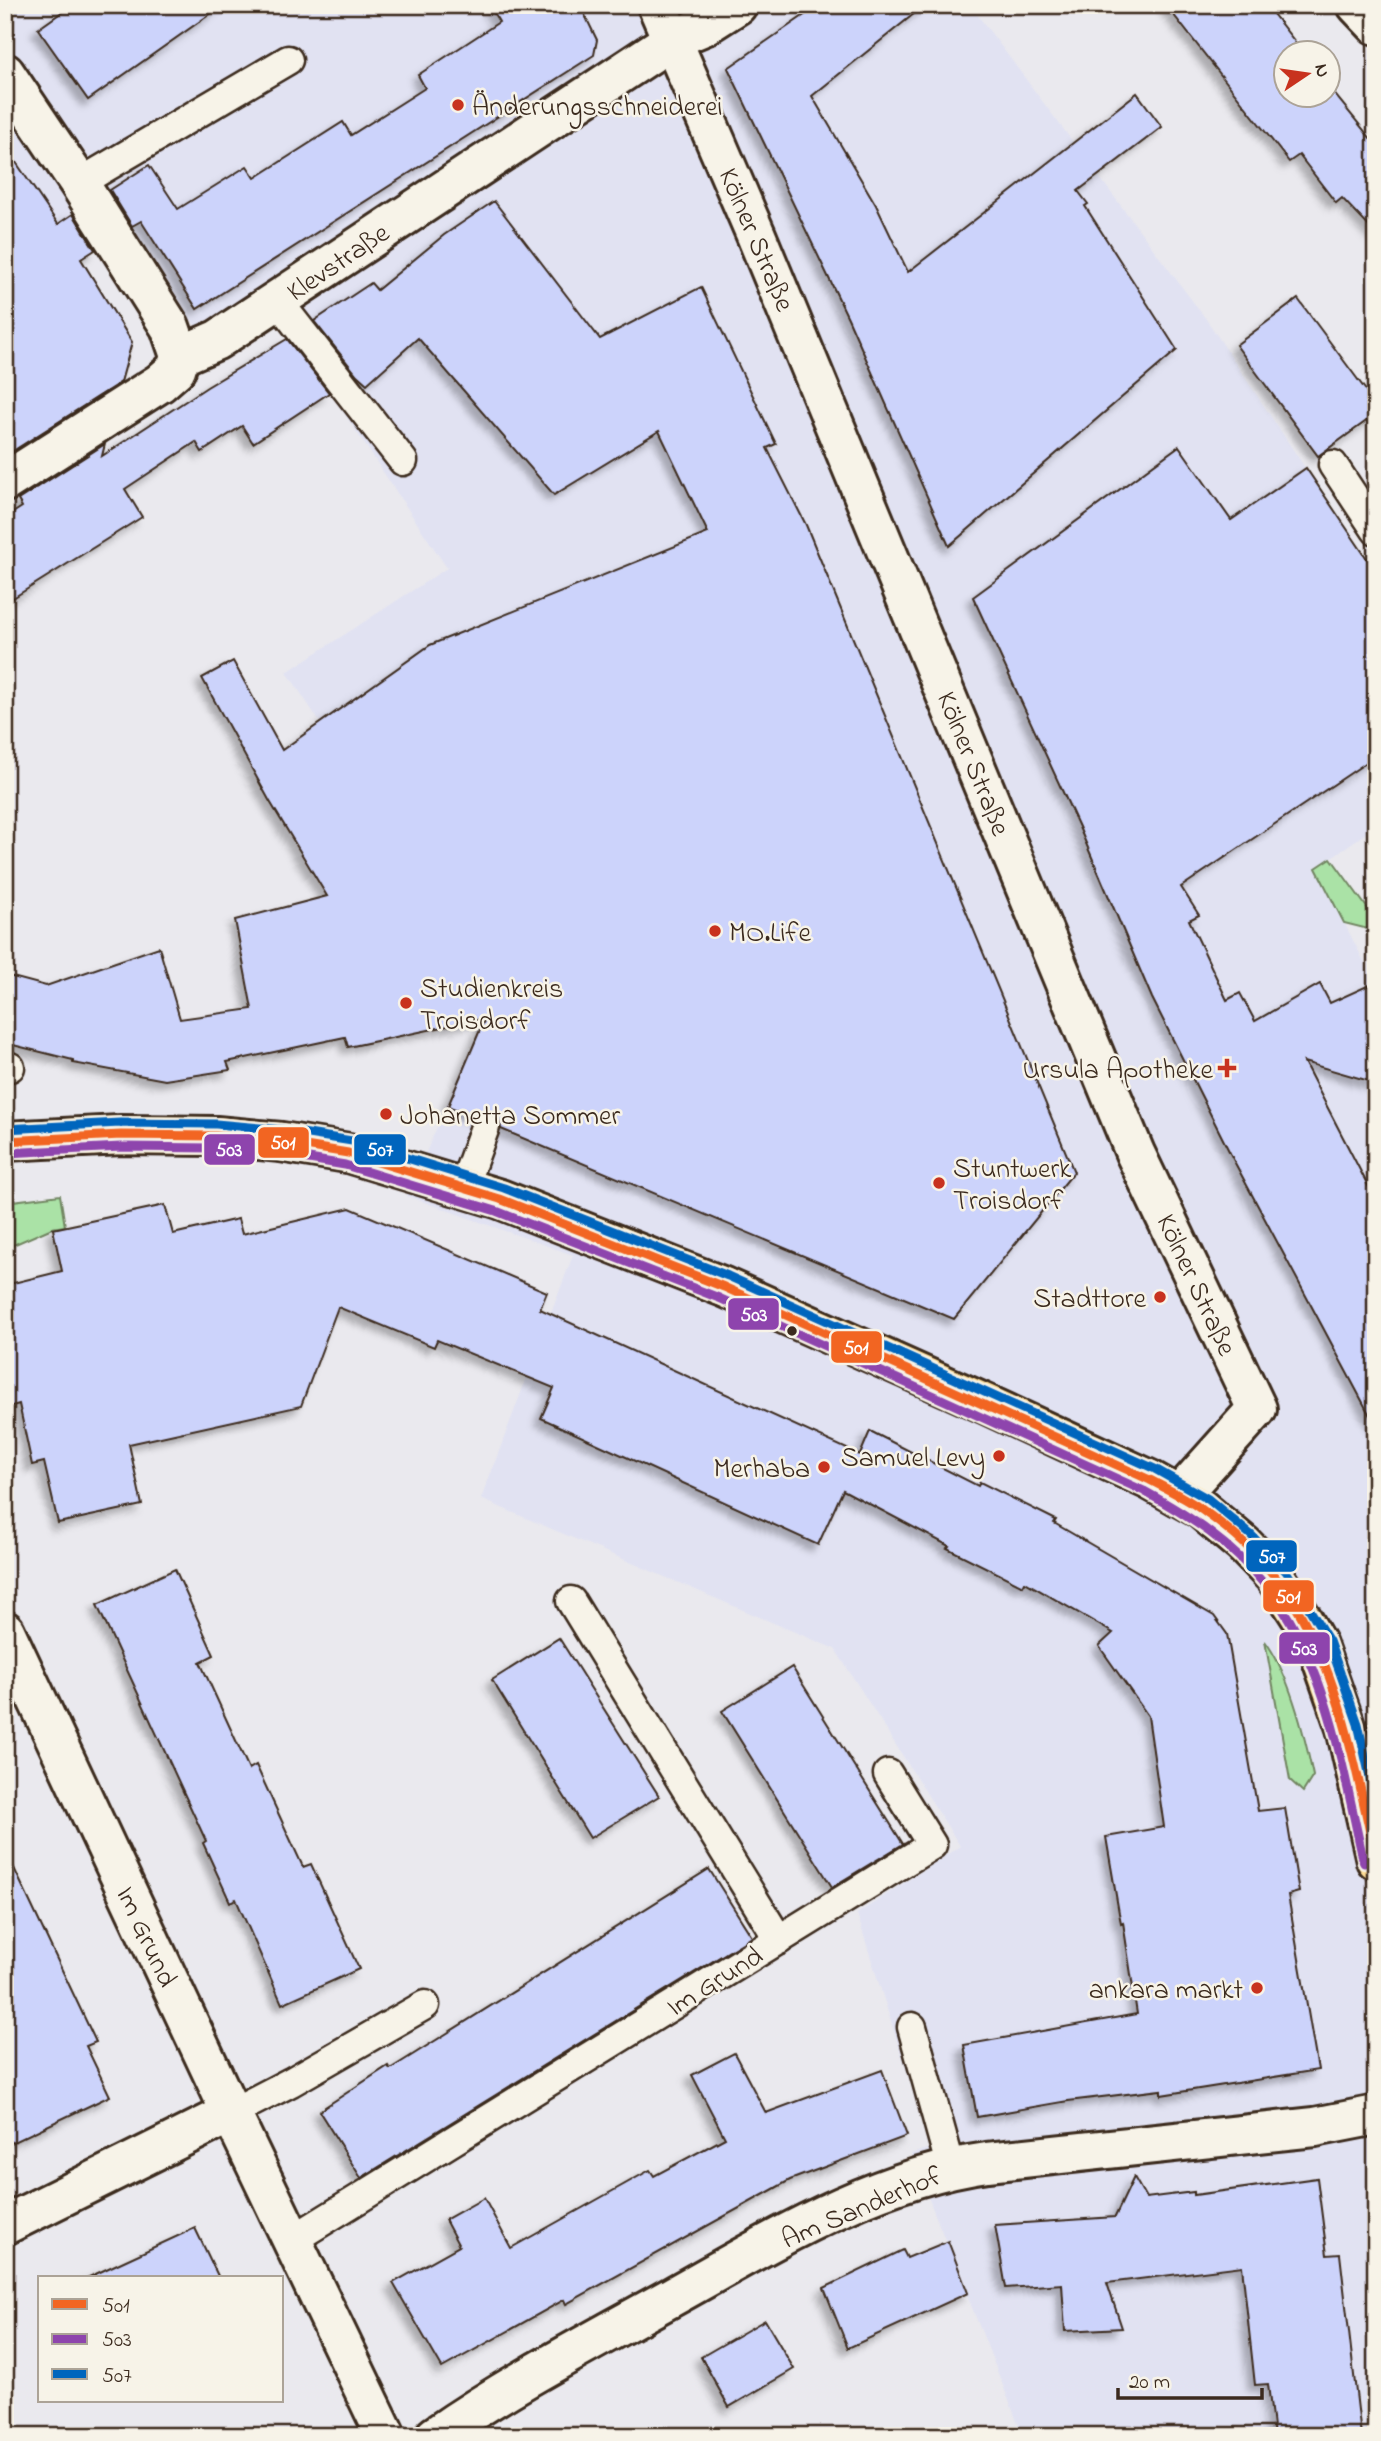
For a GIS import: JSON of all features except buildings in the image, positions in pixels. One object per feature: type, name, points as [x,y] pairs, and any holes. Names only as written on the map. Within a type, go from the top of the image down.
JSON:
[{"type":"main road","points":[[5,1141],[121,1135],[216,1136],[281,1142],[348,1153],[500,1199],[724,1287],[1150,1480],[1200,1508],[1243,1544],[1276,1578],[1317,1645],[1346,1728],[1376,1860]]},
{"type":"street","name":"Klevstraße","points":[[180,356],[217,340],[277,300],[665,22],[704,26],[737,5]]},
{"type":"street","points":[[1357,5],[1376,25]]},
{"type":"street","name":"Kölner Straße","points":[[665,22],[757,235],[1135,1153],[1257,1409],[1179,1496]]},
{"type":"street","points":[[5,73],[79,183],[170,327],[180,356],[176,369],[160,383],[5,482]]},
{"type":"street","name":"Im Grund","points":[[5,1631],[386,2436]]},
{"type":"street","points":[[5,2225],[231,2113]]},
{"type":"street","name":"Am Sanderhof","points":[[435,2436],[494,2397],[761,2248],[881,2191],[951,2168],[1051,2154],[1315,2127],[1376,2116]]},
{"type":"lane","points":[[79,183],[288,60]]},
{"type":"lane","points":[[277,300],[403,461]]},
{"type":"lane","points":[[1333,465],[1376,530]]},
{"type":"lane","points":[[463,1188],[485,1127]]},
{"type":"lane","name":"Im Grund","points":[[571,1601],[779,1940]]},
{"type":"lane","name":"Im Grund","points":[[292,2240],[932,1844],[887,1774]]},
{"type":"lane","points":[[231,2113],[425,2006]]},
{"type":"lane","points":[[912,2027],[951,2168]]},
{"type":"shaded area","points":[[5,5],[970,5],[1206,319],[1376,574],[1376,826],[1316,868],[1376,985],[1376,2436],[1023,2436],[911,2154],[931,2148],[857,1914],[960,1846],[835,1649],[481,1499],[573,1255],[407,1196],[487,1012],[449,919],[287,672],[447,568],[340,407],[278,323],[219,363],[127,219],[5,298]]},
{"type":"green space","points":[[1331,858],[1376,920],[1376,931],[1344,923],[1316,868]]},
{"type":"green space","points":[[60,1195],[65,1226],[52,1228],[13,1245],[5,1271],[5,1202]]},
{"type":"green space","points":[[1265,1641],[1289,1687],[1306,1743],[1313,1776],[1303,1792],[1290,1780]]},
{"type":"transit line","name":"507","points":[[5,1129],[120,1123],[216,1124],[283,1130],[352,1141],[504,1188],[728,1276],[1155,1469],[1208,1499],[1251,1535],[1286,1571],[1329,1641],[1358,1724],[1376,1804]]},
{"type":"transit line","name":"501","points":[[5,1141],[121,1135],[216,1136],[281,1142],[348,1153],[500,1199],[724,1287],[1170,1490],[1201,1509],[1241,1541],[1268,1568],[1297,1609],[1315,1642],[1341,1712],[1376,1859]]},
{"type":"transit line","name":"503","points":[[6,1153],[121,1147],[215,1148],[279,1154],[345,1165],[496,1211],[719,1298],[1144,1491],[1194,1521],[1238,1556],[1265,1585],[1286,1614],[1304,1647],[1330,1717],[1364,1863]]},
{"type":"place","name":"Änderungsschneiderei","points":[[458,105]]},
{"type":"place","name":"MO.Life","points":[[715,931]]},
{"type":"place","name":"Studienkreis Troisdorf","points":[[406,1003]]},
{"type":"place","name":"Ursula Apotheke","points":[[1227,1068]]},
{"type":"place","name":"Johanetta Sommer","points":[[386,1114]]},
{"type":"place","name":"Stuntwerk Troisdorf","points":[[939,1183]]},
{"type":"place","name":"Stadttore","points":[[1160,1297]]},
{"type":"place","name":"Samuel Levy","points":[[999,1456]]},
{"type":"place","name":"Merhaba","points":[[824,1467]]},
{"type":"place","name":"ankara markt","points":[[1257,1988]]}]
